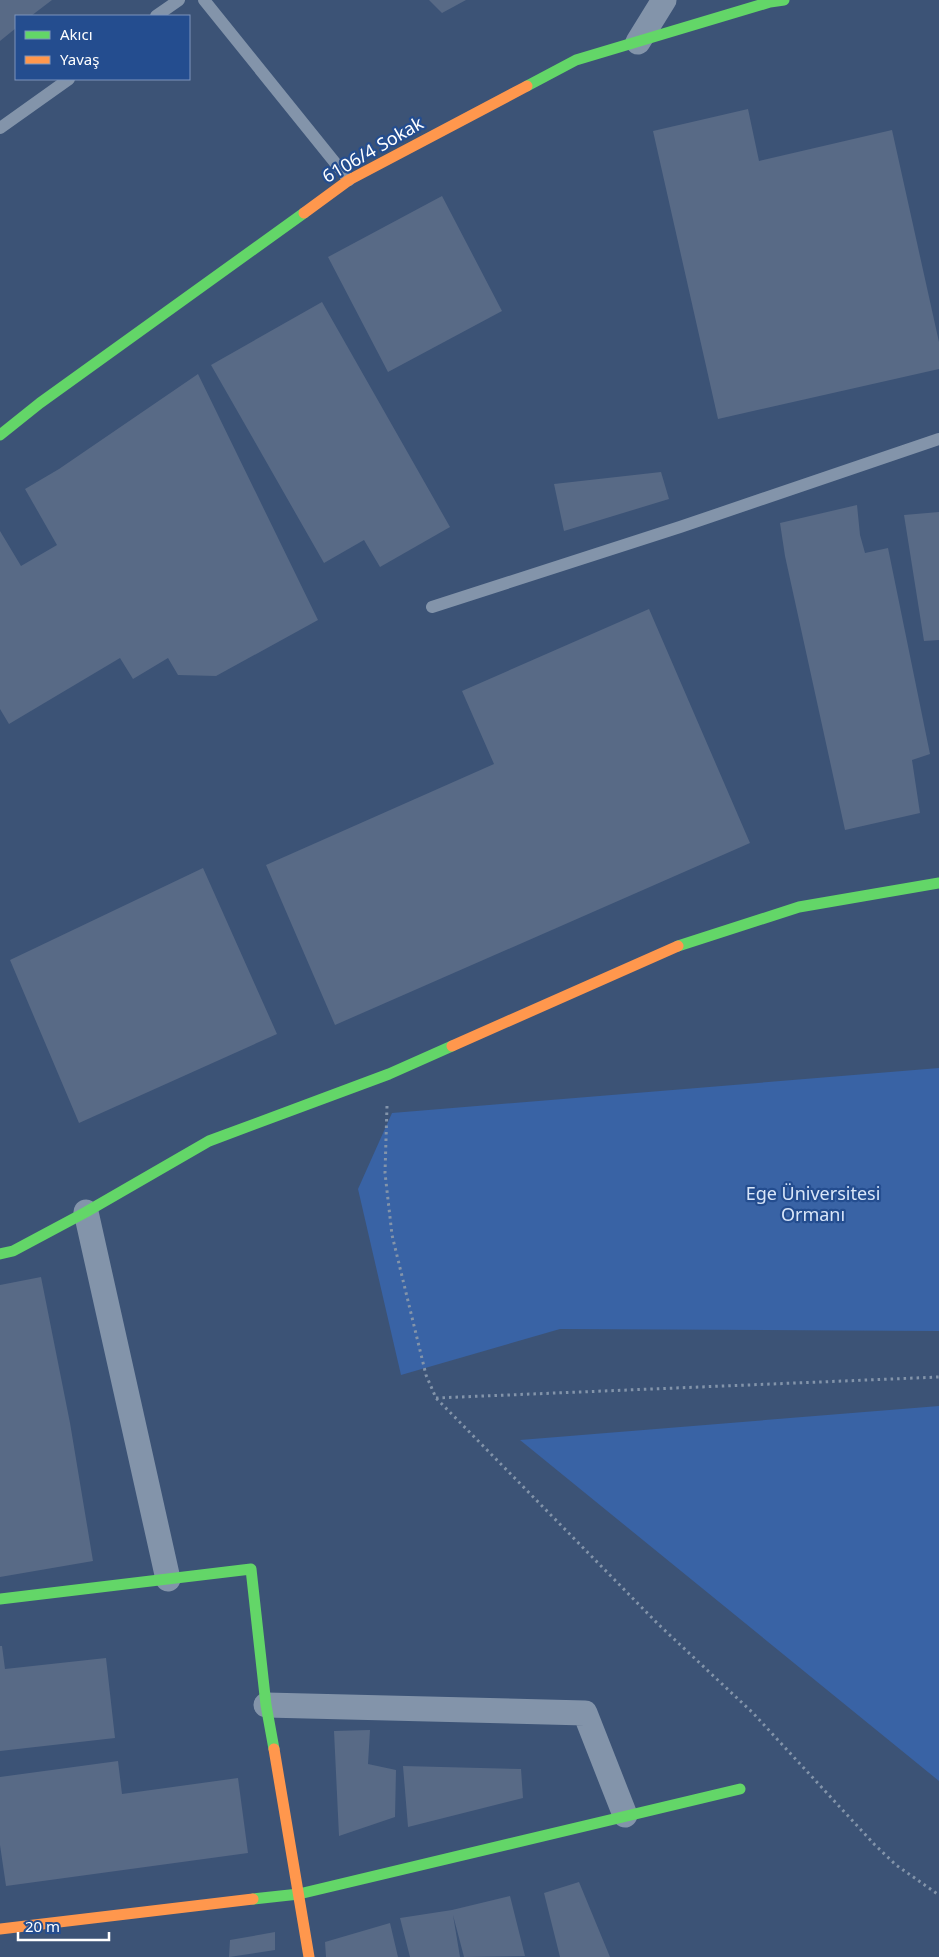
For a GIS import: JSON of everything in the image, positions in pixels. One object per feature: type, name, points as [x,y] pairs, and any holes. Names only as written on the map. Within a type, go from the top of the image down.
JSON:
[{"type":"street","points":[[638,42],[664,0]]},
{"type":"street","name":"6106/4 Sokak","points":[[0,435],[349,180],[576,60],[770,2],[784,0]]},
{"type":"street","points":[[0,1254],[13,1251],[86,1212],[209,1141],[389,1074],[674,947],[800,907],[939,883]]},
{"type":"street","points":[[86,1212],[168,1579]]},
{"type":"street","points":[[0,1599],[251,1569],[266,1705],[310,1957]]},
{"type":"street","points":[[266,1705],[585,1713],[625,1815]]},
{"type":"street","points":[[0,1929],[299,1894],[740,1789]]},
{"type":"lane","points":[[157,15],[179,0]]},
{"type":"lane","points":[[204,0],[349,180]]},
{"type":"lane","points":[[0,128],[68,80]]},
{"type":"lane","points":[[432,607],[680,527],[939,439]]},
{"type":"path","points":[[389,1074],[385,1172],[392,1234],[426,1375],[436,1398],[658,1624],[753,1713],[874,1844],[896,1865],[939,1895]]},
{"type":"path","points":[[436,1398],[939,1377]]},
{"type":"green space","name":"Ege Üniversitesi Ormanı","points":[[939,1068],[939,1331],[560,1329],[401,1375],[358,1189],[392,1113]]},
{"type":"green space","points":[[939,1406],[939,1781],[520,1440]]},
{"type":"building","points":[[0,0],[52,0],[32,15],[15,15],[15,29],[0,41]]},
{"type":"building","points":[[429,0],[466,0],[442,13]]},
{"type":"building","points":[[748,109],[759,161],[892,130],[939,342],[939,369],[718,419],[653,131]]},
{"type":"building","points":[[442,196],[502,311],[388,372],[328,257]]},
{"type":"building","points":[[322,302],[450,527],[380,567],[364,540],[324,563],[211,365]]},
{"type":"building","points":[[198,374],[318,620],[216,676],[178,675],[168,658],[133,679],[120,658],[9,724],[0,709],[0,531],[21,566],[57,545],[25,489],[59,469]]},
{"type":"building","points":[[661,472],[669,499],[564,531],[554,484]]},
{"type":"building","points":[[857,505],[860,535],[865,553],[888,548],[930,754],[912,760],[920,813],[845,830],[785,556],[780,523]]},
{"type":"building","points":[[939,512],[939,640],[924,641],[904,515]]},
{"type":"building","points":[[649,609],[750,843],[335,1025],[266,865],[494,764],[462,691]]},
{"type":"building","points":[[203,868],[277,1034],[79,1123],[10,960]]},
{"type":"building","points":[[41,1277],[70,1423],[93,1561],[0,1577],[0,1285]]},
{"type":"building","points":[[0,1646],[2,1646],[5,1669],[106,1658],[115,1738],[0,1751]]},
{"type":"building","points":[[370,1730],[368,1764],[396,1770],[395,1817],[339,1836],[334,1731]]},
{"type":"building","points":[[118,1761],[122,1794],[238,1778],[248,1853],[6,1886],[0,1845],[0,1777]]},
{"type":"building","points":[[403,1766],[521,1769],[523,1798],[408,1827]]},
{"type":"building","points":[[579,1882],[610,1957],[560,1957],[544,1893]]},
{"type":"building","points":[[510,1896],[525,1956],[464,1957],[453,1915],[460,1957],[410,1957],[400,1918],[452,1910]]},
{"type":"building","points":[[390,1923],[398,1957],[326,1957],[325,1942]]},
{"type":"building","points":[[275,1932],[275,1950],[229,1957],[230,1940]]},
{"type":"traffic: fast","points":[[527,86],[576,60],[770,2],[784,0]]},
{"type":"traffic: fast","points":[[0,435],[40,403],[304,213]]},
{"type":"traffic: fast","points":[[678,946],[799,907],[939,883]]},
{"type":"traffic: fast","points":[[0,1254],[13,1251],[86,1212],[209,1141],[389,1074],[452,1046]]},
{"type":"traffic: fast","points":[[0,1599],[251,1569],[266,1705],[274,1749]]},
{"type":"traffic: fast","points":[[253,1899],[299,1894],[740,1789]]},
{"type":"traffic: slow","points":[[304,213],[349,180],[527,86]]},
{"type":"traffic: slow","points":[[452,1046],[678,946]]},
{"type":"traffic: slow","points":[[274,1749],[309,1957]]},
{"type":"traffic: slow","points":[[0,1929],[253,1899]]}]
